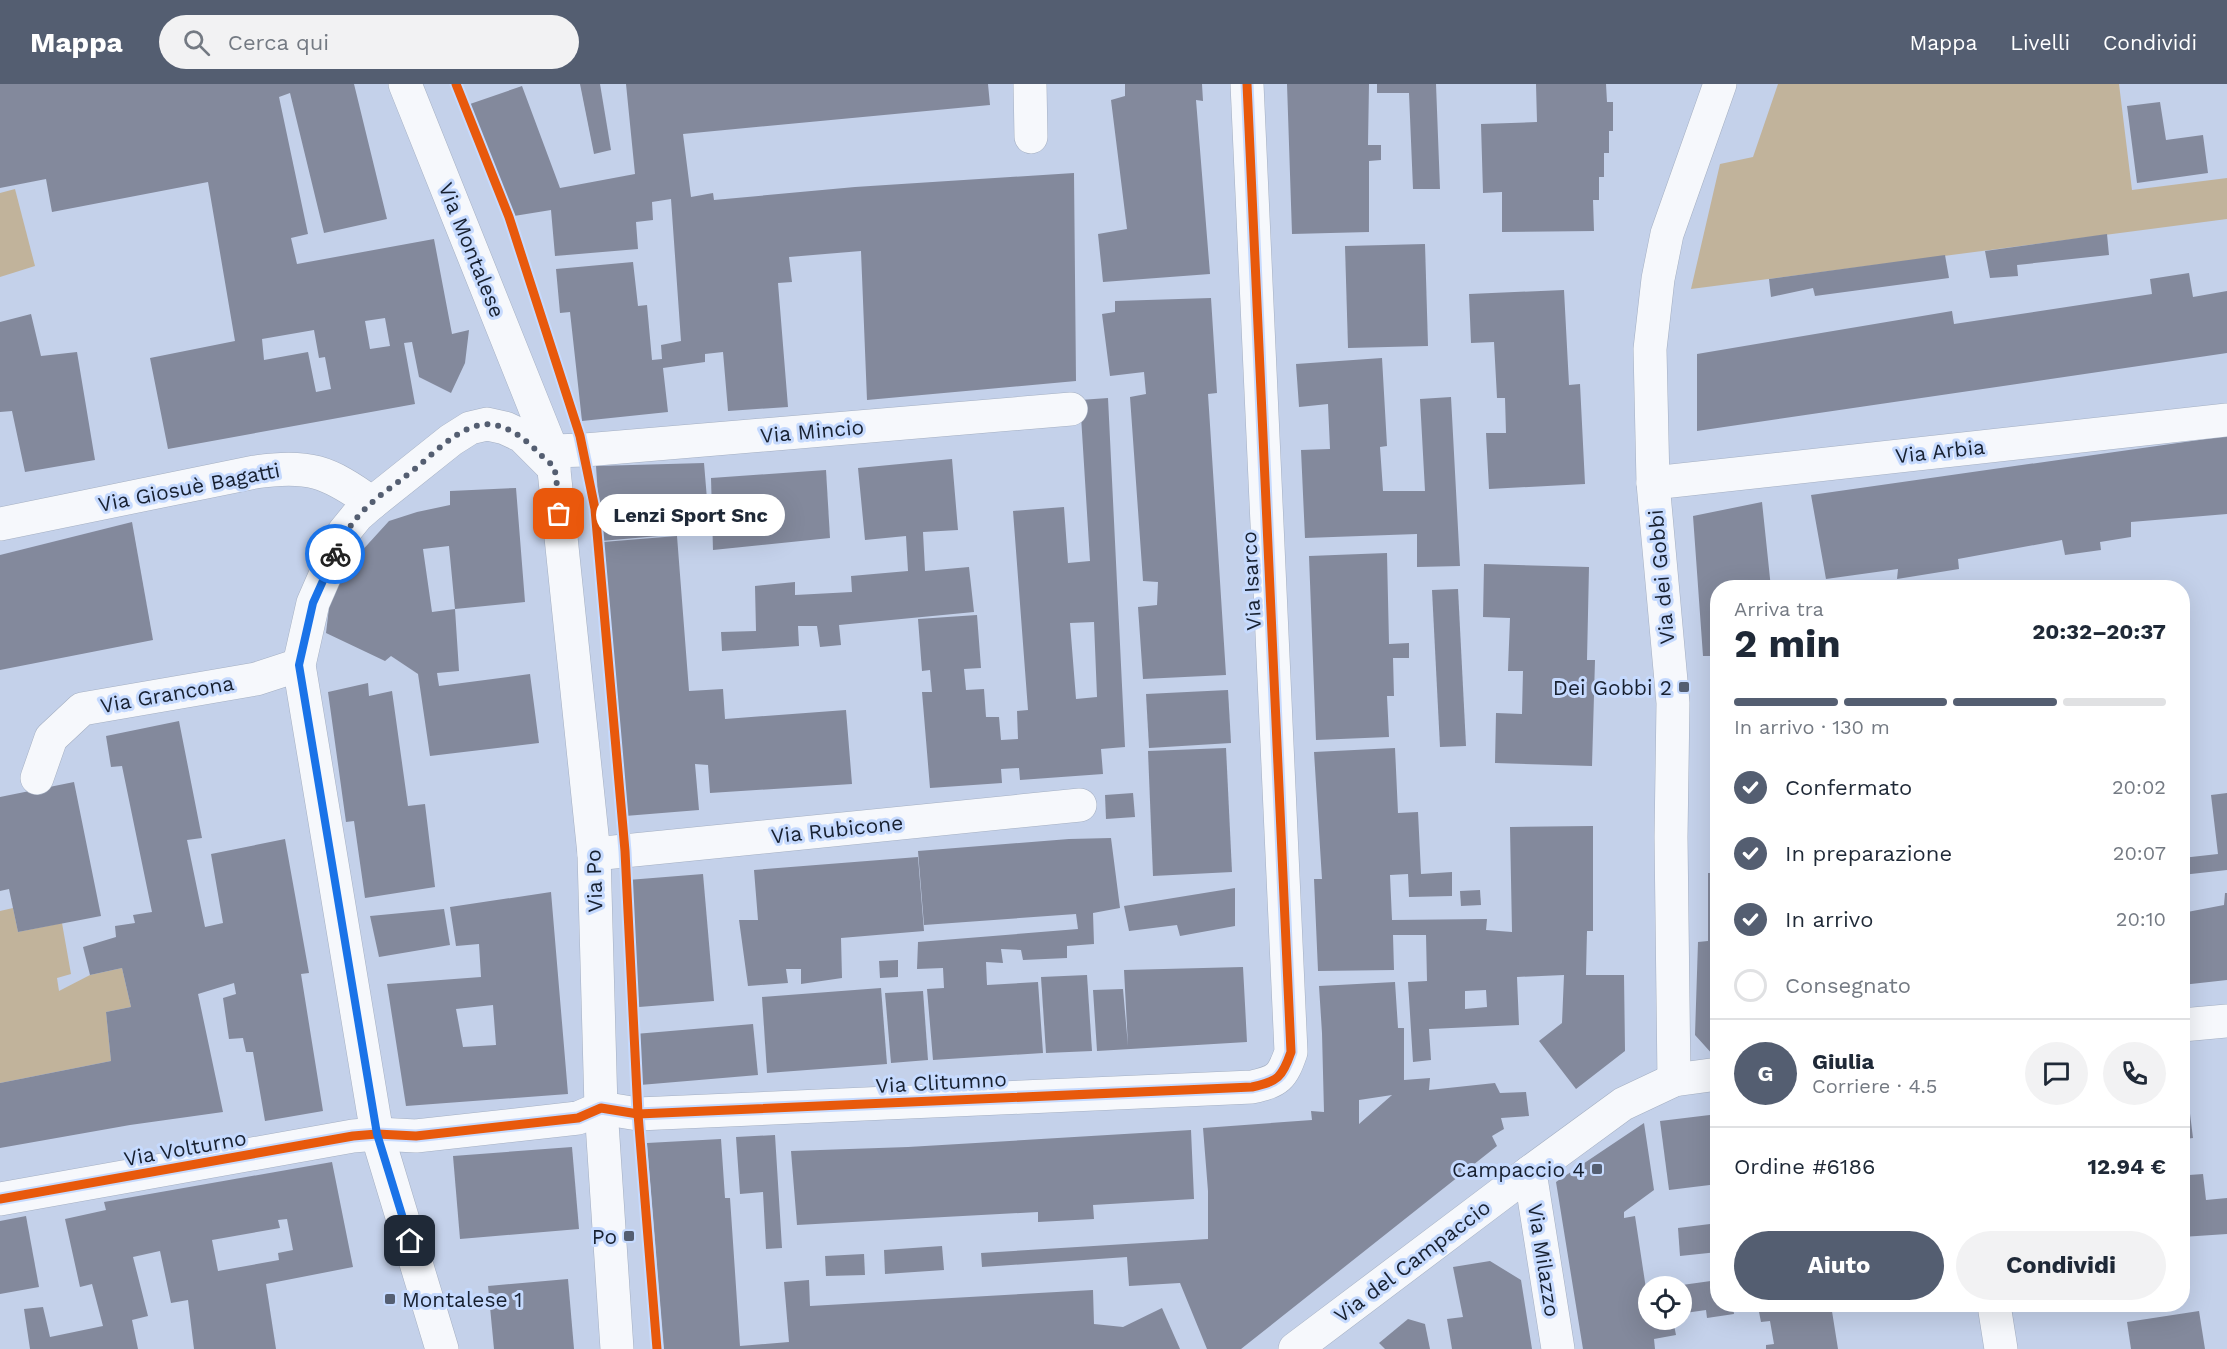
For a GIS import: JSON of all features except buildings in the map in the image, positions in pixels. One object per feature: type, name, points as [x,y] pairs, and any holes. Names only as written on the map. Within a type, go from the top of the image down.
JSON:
[{"type":"street","name":"Via Montalese","points":[[405,84],[540,417]]},
{"type":"street","points":[[1030,84],[1031,137]]},
{"type":"street","name":"Via Isarco","points":[[1246,84],[1291,1052],[1281,1076]]},
{"type":"street","name":"Via dei Gobbi","points":[[1674,1080],[1671,837],[1673,703],[1653,483],[1650,349],[1658,279],[1667,234],[1720,84]]},
{"type":"street","name":"Via Mincio","points":[[553,460],[585,450],[1071,409]]},
{"type":"street","name":"Via Po","points":[[540,417],[553,460],[594,854],[601,1108],[617,1349]]},
{"type":"street","name":"Via Arbia","points":[[1653,483],[2227,420]]},
{"type":"street","points":[[442,1349],[377,1134],[299,665],[313,603],[344,532],[372,502],[451,440],[470,428],[487,424],[505,428],[522,436],[553,460]]},
{"type":"street","name":"Via Giosuè Bagatti","points":[[0,524],[287,467],[314,470],[347,485],[372,502]]},
{"type":"street","name":"Via Grancona","points":[[37,778],[51,738],[82,709],[256,679],[299,665]]},
{"type":"street","name":"Via Rubicone","points":[[594,854],[1080,805]]},
{"type":"street","points":[[2190,1023],[2227,1021]]},
{"type":"street","name":"Via del Campaccio","points":[[1295,1349],[1623,1104],[1674,1080],[1710,1075]]},
{"type":"street","name":"Via Clitumno","points":[[601,1108],[638,1114],[1252,1087],[1272,1082],[1281,1076]]},
{"type":"street","name":"Via Volturno","points":[[0,1199],[353,1136],[377,1134],[416,1136],[578,1118],[601,1108]]},
{"type":"street","name":"Via Milazzo","points":[[1530,1172],[1558,1349]]},
{"type":"street","points":[[1995,1312],[2001,1349]]},
{"type":"shaded area","points":[[1778,84],[2119,84],[2132,190],[2227,178],[2227,219],[1691,289],[1720,164],[1753,157]]},
{"type":"shaded area","points":[[15,189],[35,266],[0,277],[0,193]]},
{"type":"shaded area","points":[[13,908],[18,932],[62,923],[71,974],[57,978],[59,991],[90,975],[122,968],[131,1007],[106,1012],[111,1061],[0,1083],[0,911]]},
{"type":"cycle path","points":[[456,84],[509,217],[580,436],[595,509],[625,851],[638,1114],[657,1349]]},
{"type":"cycle path","points":[[0,1199],[353,1136],[377,1134],[416,1136],[578,1118],[601,1108],[638,1114],[1252,1087],[1268,1083],[1278,1077],[1285,1068],[1291,1052],[1247,84]]},
{"type":"way so far","points":[[335,554],[344,532],[372,502],[451,440],[470,428],[487,424],[505,428],[522,436],[554,468],[559,514]]},
{"type":"place","name":"Lenzi Sport Snc","points":[[559,514]]},
{"type":"place","name":"Dei Gobbi 2","points":[[1684,687]]},
{"type":"place","name":"Campaccio 4","points":[[1597,1169]]},
{"type":"place","name":"Po","points":[[629,1236]]},
{"type":"place","name":"Montalese 1","points":[[390,1299]]},
{"type":"route","points":[[335,554],[313,603],[299,665],[377,1134],[410,1241]]}]
